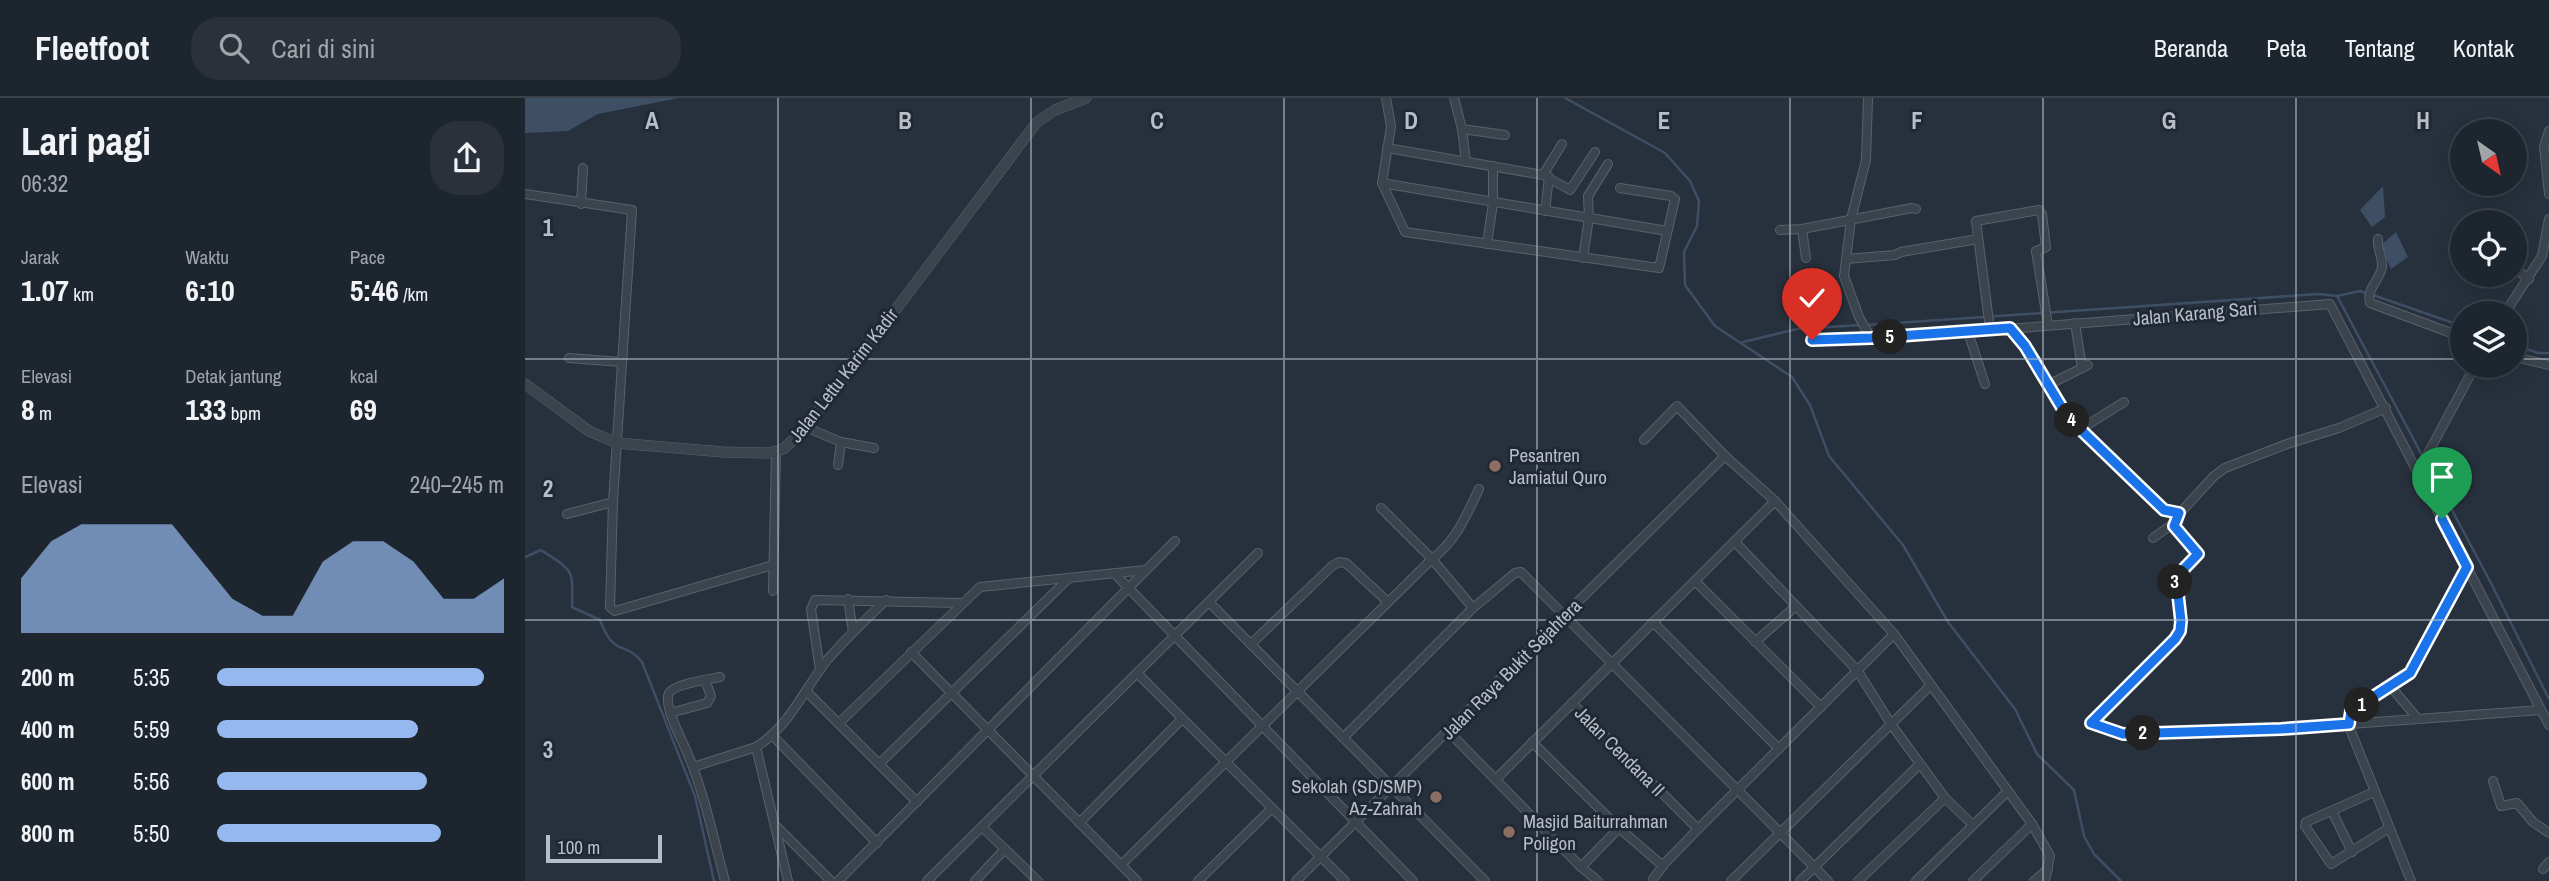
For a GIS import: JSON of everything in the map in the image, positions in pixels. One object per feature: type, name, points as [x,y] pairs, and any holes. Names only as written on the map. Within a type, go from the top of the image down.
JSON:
[{"type":"street","name":"Jalan Lettu Karim Kadir","points":[[525,384],[593,434],[617,443],[723,452],[776,452],[789,445],[805,427],[1037,122],[1055,110],[1086,98]]},
{"type":"street","points":[[1386,98],[1391,119],[1383,183],[1404,231],[1659,268],[1675,202],[1673,197],[1620,188]]},
{"type":"street","points":[[1454,98],[1462,129],[1466,162]]},
{"type":"street","points":[[1868,98],[1865,160],[1851,219],[1844,280],[1869,335]]},
{"type":"street","points":[[1462,129],[1505,135]]},
{"type":"street","points":[[2549,131],[2544,146],[2549,194]]},
{"type":"street","points":[[1545,211],[1546,176],[1562,144]]},
{"type":"street","points":[[1387,148],[1546,176],[1571,190],[1595,152]]},
{"type":"street","points":[[1583,257],[1588,196],[1608,164]]},
{"type":"street","points":[[1487,244],[1493,203],[1493,166]]},
{"type":"street","points":[[581,204],[583,169]]},
{"type":"street","points":[[1383,183],[1667,231]]},
{"type":"street","points":[[525,194],[632,211],[613,502],[610,607],[615,611],[773,565]]},
{"type":"street","points":[[1780,230],[1802,229],[1916,209]]},
{"type":"street","points":[[1990,326],[1977,220],[2039,210],[2046,247],[2036,251],[2048,322]]},
{"type":"street","points":[[2513,301],[2542,256],[2549,219]]},
{"type":"street","points":[[1802,229],[1806,258]]},
{"type":"street","points":[[1846,258],[1895,255],[1978,239]]},
{"type":"street","points":[[2378,239],[2377,248],[2382,265],[2369,298],[2372,305],[2450,333]]},
{"type":"street","name":"Jalan Karang Sari","points":[[1805,310],[1813,340],[1968,331],[1990,326],[2010,328],[2048,322],[2075,323],[2327,303],[2335,311],[2419,468],[2549,725]]},
{"type":"street","points":[[2048,385],[2085,366],[2075,323]]},
{"type":"street","points":[[2010,328],[2025,346],[2061,406],[2080,428],[2164,510],[2179,513]]},
{"type":"street","points":[[1968,331],[1985,384]]},
{"type":"street","points":[[569,358],[621,362]]},
{"type":"street","points":[[2527,360],[2549,365]]},
{"type":"street","points":[[2419,468],[2468,378]]},
{"type":"street","points":[[2080,428],[2124,402]]},
{"type":"street","points":[[1644,440],[1677,406],[1725,456],[1775,501],[1894,634],[2032,824],[2049,853],[2045,881]]},
{"type":"street","points":[[2153,538],[2174,523],[2179,513],[2214,476],[2235,463],[2339,428],[2386,408]]},
{"type":"street","points":[[805,427],[841,442],[874,447]]},
{"type":"street","points":[[838,465],[841,442]]},
{"type":"street","points":[[773,591],[776,452]]},
{"type":"street","name":"Jalan Raya Bukit Sejahtera","points":[[1296,881],[1725,456]]},
{"type":"street","points":[[1121,865],[1454,539],[1479,489]]},
{"type":"street","points":[[1496,779],[1775,501]]},
{"type":"street","points":[[568,514],[613,502]]},
{"type":"street","points":[[1381,508],[1432,559],[1473,608]]},
{"type":"street","points":[[2174,523],[2198,554],[2176,576],[2180,631],[2091,723],[2123,734],[2281,729],[2541,710]]},
{"type":"street","points":[[838,881],[1174,541]]},
{"type":"street","points":[[1735,542],[1857,670],[1891,724],[1945,798],[1973,825]]},
{"type":"street","points":[[927,881],[1258,553]]},
{"type":"street","points":[[1251,644],[1339,562],[1346,563],[1388,602]]},
{"type":"street","points":[[2411,881],[2349,724],[2351,711],[2410,673],[2467,567]]},
{"type":"street","points":[[839,723],[961,603],[983,586],[1146,570]]},
{"type":"street","points":[[1343,738],[1473,608],[1515,573],[1521,572],[1828,881]]},
{"type":"street","points":[[1114,573],[1413,881]]},
{"type":"street","points":[[879,764],[1069,578]]},
{"type":"street","points":[[1695,581],[1821,707]]},
{"type":"street","points":[[820,670],[811,606],[818,599],[961,603]]},
{"type":"street","points":[[848,599],[853,632]]},
{"type":"street","points":[[694,767],[756,747],[772,737],[807,692],[820,670],[886,600]]},
{"type":"street","points":[[1209,602],[1485,881]]},
{"type":"street","points":[[1755,642],[1796,606]]},
{"type":"street","points":[[1653,622],[1779,749]]},
{"type":"street","points":[[1653,879],[1698,829],[1894,634]]},
{"type":"street","points":[[911,652],[1137,881]]},
{"type":"street","points":[[1137,673],[1345,881]]},
{"type":"street","points":[[720,677],[672,690],[668,696],[670,713],[694,767],[725,881]]},
{"type":"street","points":[[670,713],[707,703],[711,696],[705,680]]},
{"type":"street","points":[[1731,881],[1931,685]]},
{"type":"street","points":[[2391,687],[2417,719]]},
{"type":"street","points":[[807,692],[917,802]]},
{"type":"street","name":"Jalan Cendana II","points":[[1572,703],[1698,829]]},
{"type":"street","points":[[1079,823],[1182,719]]},
{"type":"street","points":[[1448,731],[1581,867],[1598,881]]},
{"type":"street","points":[[772,737],[877,843]]},
{"type":"street","points":[[1532,742],[1619,828],[1663,866]]},
{"type":"street","points":[[756,747],[788,881]]},
{"type":"street","points":[[1800,881],[1920,764]]},
{"type":"street","points":[[2493,781],[2501,806],[2517,803],[2533,822],[2549,833]]},
{"type":"street","points":[[1916,881],[2008,791]]},
{"type":"street","points":[[2374,792],[2306,822],[2305,826],[2328,862],[2333,863],[2389,828]]},
{"type":"street","points":[[1858,881],[1945,798]]},
{"type":"street","points":[[1198,881],[1272,808]]},
{"type":"street","points":[[2332,811],[2352,852]]},
{"type":"street","points":[[1973,881],[2032,824]]},
{"type":"street","points":[[776,827],[831,881]]},
{"type":"street","points":[[982,827],[1038,881]]},
{"type":"street","points":[[1581,867],[1619,828]]},
{"type":"street","points":[[975,881],[1005,849]]},
{"type":"street","points":[[2543,869],[2549,862]]},
{"type":"street","points":[[2034,881],[2048,869]]},
{"type":"street","points":[[935,874],[943,881]]},
{"type":"street","points":[[1205,874],[1213,881]]},
{"type":"water","points":[[525,98],[679,98],[598,114],[568,131],[525,133]]},
{"type":"water","points":[[2383,186],[2385,217],[2372,227],[2360,210]]},
{"type":"water","points":[[2396,232],[2408,257],[2391,269],[2380,246]]},
{"type":"waterway","points":[[1565,98],[1665,153],[1690,181],[1699,201],[1697,226],[1684,252],[1685,285],[1715,326],[1792,377],[1810,405],[1829,456],[1903,545],[1948,622],[2015,709],[2037,754],[2074,790],[2084,836],[2094,854],[2121,881]]},
{"type":"waterway","points":[[1867,325],[2319,294],[2337,296],[2360,291],[2366,293]]},
{"type":"waterway","points":[[2373,295],[2450,322]]},
{"type":"waterway","points":[[2337,296],[2423,457]]},
{"type":"waterway","points":[[1743,342],[1797,329],[1861,325]]},
{"type":"waterway","points":[[2527,349],[2549,353]]},
{"type":"waterway","points":[[2427,463],[2549,699]]},
{"type":"waterway","points":[[525,557],[541,550],[566,567],[571,578],[572,607],[600,620],[610,640],[636,655],[642,662],[695,796],[714,881]]},
{"type":"place","name":"Pesantren Jamiatul Quro","points":[[1495,466]]},
{"type":"place","name":"Sekolah (SD/SMP) Az-Zahrah","points":[[1436,797]]},
{"type":"place","name":"Masjid Baiturrahman Poligon","points":[[1509,832]]},
{"type":"route","points":[[1812,340],[2010,328],[2025,346],[2061,406],[2078,427],[2164,510],[2179,513],[2174,526],[2198,554],[2175,580],[2180,631],[2091,723],[2115,732],[2123,734],[2281,729],[2349,724],[2351,711],[2410,673],[2467,567],[2442,519]]}]
